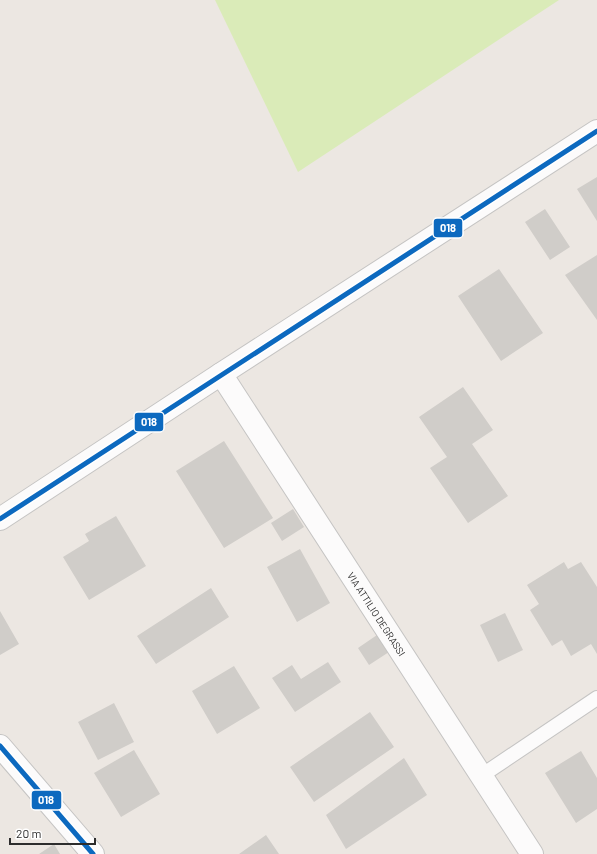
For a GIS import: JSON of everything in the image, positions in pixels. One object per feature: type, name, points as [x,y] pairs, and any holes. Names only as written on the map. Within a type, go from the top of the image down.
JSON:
[{"type":"street","points":[[0,519],[597,131]]},
{"type":"street","name":"VIA ATTILIO DEGRASSI","points":[[221,374],[532,854]]},
{"type":"street","points":[[0,746],[93,854]]},
{"type":"lane","points":[[482,776],[597,698]]},
{"type":"green space","points":[[215,0],[559,0],[298,172]]},
{"type":"building","points":[[597,177],[597,221],[577,189]]},
{"type":"building","points":[[545,209],[570,247],[550,260],[525,222]]},
{"type":"building","points":[[597,255],[597,320],[565,275]]},
{"type":"building","points":[[499,269],[543,333],[501,361],[458,296]]},
{"type":"building","points":[[463,387],[493,430],[472,444],[508,496],[468,523],[430,468],[447,457],[419,417]]},
{"type":"building","points":[[224,441],[273,518],[224,548],[176,471]]},
{"type":"building","points":[[293,509],[304,527],[282,541],[271,523]]},
{"type":"building","points":[[116,516],[146,566],[89,600],[63,557],[89,541],[85,534]]},
{"type":"building","points":[[300,549],[330,603],[297,622],[267,567]]},
{"type":"building","points":[[564,562],[568,569],[581,562],[597,587],[597,654],[591,644],[571,656],[562,640],[552,646],[530,610],[539,604],[527,585]]},
{"type":"building","points":[[211,588],[229,617],[156,664],[137,636]]},
{"type":"building","points":[[0,611],[19,644],[0,655]]},
{"type":"building","points":[[505,613],[523,650],[498,662],[480,625]]},
{"type":"building","points":[[377,635],[389,652],[369,665],[358,648]]},
{"type":"building","points":[[328,662],[341,682],[295,712],[272,678],[292,665],[301,679]]},
{"type":"building","points":[[234,666],[260,708],[217,734],[192,691]]},
{"type":"building","points":[[114,703],[134,742],[98,760],[78,722]]},
{"type":"building","points":[[370,712],[394,747],[314,802],[290,767]]},
{"type":"building","points":[[134,750],[160,794],[121,817],[94,773]]},
{"type":"building","points":[[581,751],[597,778],[597,809],[576,823],[545,773]]},
{"type":"building","points":[[404,758],[427,795],[346,849],[326,815]]},
{"type":"building","points":[[266,835],[279,854],[239,854]]},
{"type":"building","points":[[54,844],[60,854],[39,854]]},
{"type":"transit line","name":"018","points":[[0,519],[597,131]]},
{"type":"transit line","name":"018","points":[[0,746],[93,854]]}]
